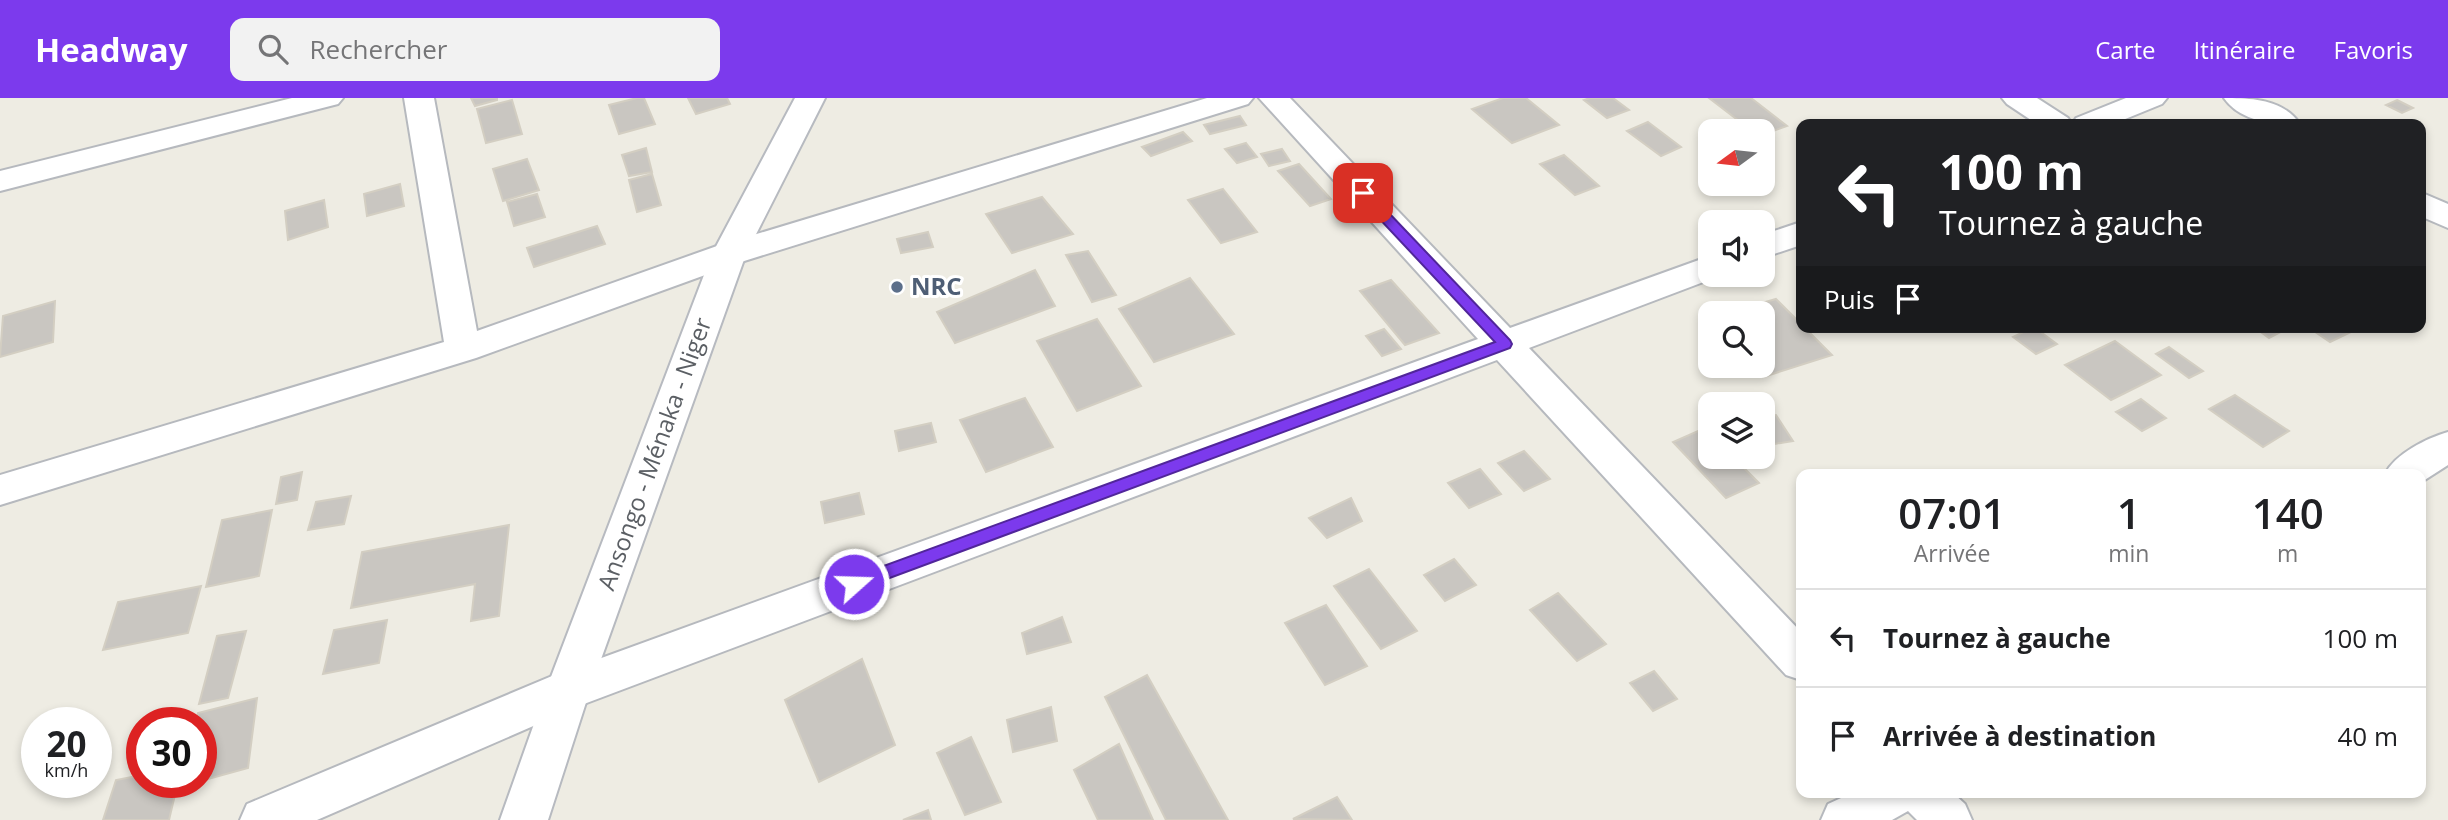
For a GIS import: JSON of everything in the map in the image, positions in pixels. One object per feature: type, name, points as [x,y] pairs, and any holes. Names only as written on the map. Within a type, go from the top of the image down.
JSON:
[{"type":"street","points":[[0,181],[328,98]]},
{"type":"street","points":[[419,98],[463,349]]},
{"type":"street","name":"Ansongo - Ménaka - Niger","points":[[524,820],[568,690],[729,254],[810,98]]},
{"type":"street","points":[[0,489],[463,349],[729,254],[1238,98]]},
{"type":"street","points":[[1274,98],[1796,657]]},
{"type":"street","points":[[2017,98],[2049,119]]},
{"type":"street","points":[[2100,119],[2152,98]]},
{"type":"street","points":[[2239,98],[2276,119]]},
{"type":"street","points":[[2426,205],[2448,218]]},
{"type":"street","points":[[1775,242],[1796,235]]},
{"type":"street","points":[[264,820],[568,690],[1698,272]]},
{"type":"street","points":[[2412,469],[2448,446]]},
{"type":"street","points":[[1845,820],[1888,798]]},
{"type":"street","points":[[1927,798],[1948,820]]},
{"type":"building","points":[[471,98],[497,98],[497,100],[475,106]]},
{"type":"building","points":[[644,98],[655,124],[619,134],[609,105]]},
{"type":"building","points":[[688,98],[727,98],[730,104],[696,114]]},
{"type":"building","points":[[1503,98],[1526,98],[1559,125],[1512,143],[1472,109]]},
{"type":"building","points":[[1613,98],[1629,110],[1607,118],[1584,100]]},
{"type":"building","points":[[1709,98],[1751,98],[1787,126],[1775,130],[1775,119],[1736,119]]},
{"type":"building","points":[[512,100],[522,134],[486,143],[477,109]]},
{"type":"building","points":[[2397,100],[2413,108],[2402,113],[2386,105]]},
{"type":"building","points":[[1240,116],[1246,125],[1210,134],[1204,125]]},
{"type":"building","points":[[1648,122],[1681,147],[1661,156],[1627,131]]},
{"type":"building","points":[[1183,132],[1192,141],[1151,156],[1142,147]]},
{"type":"building","points":[[1246,143],[1257,157],[1237,163],[1225,149]]},
{"type":"building","points":[[646,148],[652,172],[629,176],[622,155]]},
{"type":"building","points":[[1282,149],[1290,161],[1269,166],[1261,154]]},
{"type":"building","points":[[1564,155],[1599,186],[1575,195],[1540,164]]},
{"type":"building","points":[[527,159],[539,190],[503,201],[493,169]]},
{"type":"building","points":[[1299,164],[1331,199],[1310,206],[1278,171]]},
{"type":"building","points":[[652,174],[661,205],[637,212],[629,180]]},
{"type":"building","points":[[400,184],[404,206],[367,216],[364,194]]},
{"type":"building","points":[[1223,189],[1257,232],[1221,243],[1188,200]]},
{"type":"building","points":[[537,194],[545,217],[514,226],[507,202]]},
{"type":"building","points":[[1042,197],[1073,234],[1012,253],[986,214]]},
{"type":"building","points":[[324,200],[328,227],[288,240],[285,211]]},
{"type":"building","points":[[597,226],[605,244],[534,267],[527,248]]},
{"type":"building","points":[[928,232],[933,247],[901,253],[897,239]]},
{"type":"building","points":[[1088,251],[1116,295],[1092,302],[1066,255]]},
{"type":"building","points":[[1035,270],[1055,306],[955,343],[937,312]]},
{"type":"building","points":[[1190,278],[1234,334],[1154,362],[1119,309]]},
{"type":"building","points":[[1391,280],[1439,333],[1405,345],[1360,291]]},
{"type":"building","points":[[1776,299],[1796,319],[1796,333],[1810,333],[1832,355],[1775,373],[1775,301],[1769,301]]},
{"type":"building","points":[[55,301],[53,342],[0,357],[3,316]]},
{"type":"building","points":[[1097,319],[1141,386],[1077,411],[1037,341]]},
{"type":"building","points":[[1384,329],[1401,349],[1382,356],[1366,336]]},
{"type":"building","points":[[2021,333],[2042,333],[2057,344],[2036,354],[2013,337]]},
{"type":"building","points":[[2262,333],[2279,333],[2269,338]]},
{"type":"building","points":[[2317,333],[2349,333],[2330,342]]},
{"type":"building","points":[[2115,341],[2161,375],[2111,400],[2065,365]]},
{"type":"building","points":[[2169,347],[2203,371],[2189,378],[2156,354]]},
{"type":"building","points":[[2235,395],[2289,431],[2263,447],[2209,409]]},
{"type":"building","points":[[1025,398],[1053,447],[986,472],[960,420]]},
{"type":"building","points":[[2141,399],[2166,418],[2142,431],[2116,412]]},
{"type":"building","points":[[1776,415],[1793,441],[1775,444]]},
{"type":"building","points":[[931,423],[936,442],[899,451],[895,431]]},
{"type":"building","points":[[1698,431],[1698,468],[1673,442]]},
{"type":"building","points":[[1524,451],[1550,479],[1524,491],[1498,463]]},
{"type":"building","points":[[1480,469],[1501,494],[1469,508],[1448,483]]},
{"type":"building","points":[[1699,469],[1745,469],[1759,483],[1726,498]]},
{"type":"building","points":[[302,472],[297,500],[276,504],[281,477]]},
{"type":"building","points":[[859,493],[864,514],[825,523],[821,502]]},
{"type":"building","points":[[351,496],[344,524],[308,530],[316,502]]},
{"type":"building","points":[[1351,498],[1362,521],[1327,538],[1309,518]]},
{"type":"building","points":[[272,510],[259,576],[206,587],[222,520]]},
{"type":"building","points":[[509,525],[499,616],[471,621],[475,584],[351,608],[362,552]]},
{"type":"building","points":[[1454,559],[1476,585],[1445,601],[1424,575]]},
{"type":"building","points":[[1369,569],[1417,631],[1381,649],[1334,586]]},
{"type":"building","points":[[201,586],[188,633],[103,650],[118,602]]},
{"type":"building","points":[[1558,593],[1606,644],[1577,661],[1530,610]]},
{"type":"building","points":[[1326,605],[1367,666],[1325,685],[1285,623]]},
{"type":"building","points":[[1062,617],[1071,642],[1027,654],[1022,633]]},
{"type":"building","points":[[387,620],[379,663],[323,674],[334,630]]},
{"type":"building","points":[[246,631],[228,698],[199,704],[217,636]]},
{"type":"building","points":[[862,659],[895,745],[819,782],[785,700]]},
{"type":"building","points":[[1654,671],[1677,699],[1653,711],[1630,683]]},
{"type":"building","points":[[1147,675],[1228,820],[1166,820],[1105,697]]},
{"type":"building","points":[[257,698],[248,768],[217,777],[217,708]]},
{"type":"building","points":[[1051,707],[1057,741],[1013,752],[1007,720]]},
{"type":"building","points":[[971,737],[1001,802],[965,815],[937,753]]},
{"type":"building","points":[[1119,744],[1153,820],[1098,820],[1074,770]]},
{"type":"building","points":[[126,778],[126,798],[174,798],[169,820],[103,820],[116,780]]},
{"type":"building","points":[[1337,797],[1352,820],[1293,819]]},
{"type":"building","points":[[928,810],[931,820],[903,820]]},
{"type":"place","name":"NRC","points":[[897,287]]},
{"type":"route","points":[[854,584],[1505,344],[1363,193]]}]
